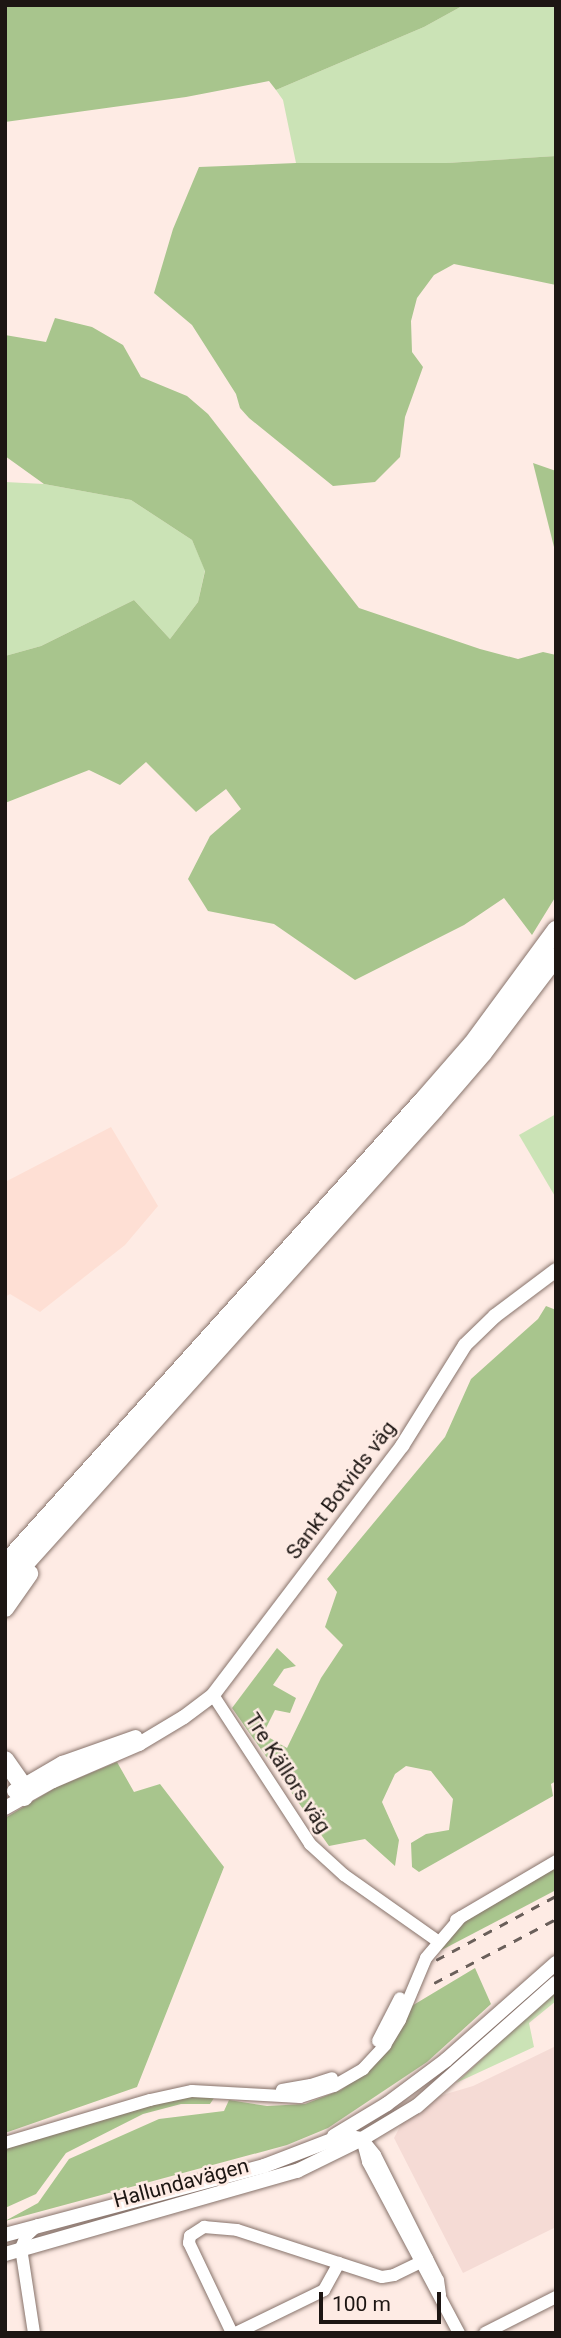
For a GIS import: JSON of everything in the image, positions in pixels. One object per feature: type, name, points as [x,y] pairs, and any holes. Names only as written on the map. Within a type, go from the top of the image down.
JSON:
[{"type":"highway","points":[[5,1587],[82,1490],[472,1044],[556,930]]},
{"type":"highway","points":[[5,1564],[82,1490],[435,1109],[491,1044],[556,957]]},
{"type":"highway","points":[[5,1608],[82,1490]]},
{"type":"highway","points":[[5,1760],[15,1789]]},
{"type":"main road","name":"Sankt Botvids väg","points":[[5,1808],[15,1789],[82,1767],[139,1744],[184,1717],[213,1695],[402,1446],[465,1345],[495,1316],[556,1270]]},
{"type":"main road","name":"Hallundavägen","points":[[317,2146],[387,2104],[446,2060],[556,1963]]},
{"type":"main road","name":"Hallundavägen","points":[[5,2253],[298,2171],[362,2139],[400,2117],[433,2093],[556,1983]]},
{"type":"main road","name":"Hallundavägen","points":[[362,2139],[366,2129],[416,2094],[446,2060]]},
{"type":"main road","name":"Hallundavägen","points":[[5,2237],[38,2225],[264,2166],[346,2136],[362,2139]]},
{"type":"street","name":"Tre Källors väg","points":[[213,1695],[310,1844],[344,1875],[435,1939]]},
{"type":"street","points":[[5,2143],[192,2091],[247,2093],[311,2085],[329,2080],[360,2061],[384,2033],[419,1955],[435,1939],[461,1917],[556,1861]]},
{"type":"street","points":[[371,2158],[376,2137],[400,2117]]},
{"type":"street","points":[[362,2139],[459,2333]]},
{"type":"street","points":[[298,2171],[347,2154],[371,2158]]},
{"type":"street","points":[[34,2333],[21,2248],[26,2236],[38,2225]]},
{"type":"street","points":[[339,2263],[324,2290],[234,2333],[191,2253],[190,2236],[204,2227],[237,2230],[339,2263],[382,2277],[394,2275],[423,2261]]},
{"type":"street","points":[[5,2237],[21,2248]]},
{"type":"street","points":[[485,2333],[556,2297]]},
{"type":"shaded area","points":[[111,1127],[158,1206],[125,1245],[40,1312],[10,1294],[5,1297],[5,1182]]},
{"type":"shaded area","points":[[556,2046],[556,2227],[463,2273],[394,2138],[403,2121],[436,2097],[473,2086]]},
{"type":"green space","points":[[5,5],[464,5],[424,27],[276,90],[269,81],[186,97],[5,122]]},
{"type":"green space","points":[[464,5],[556,5],[556,156],[447,163],[296,163],[283,100],[276,90],[424,27]]},
{"type":"green space","points":[[556,156],[556,285],[454,264],[434,275],[417,298],[411,321],[412,352],[423,367],[405,417],[400,457],[375,482],[333,486],[249,418],[240,408],[236,394],[192,325],[154,293],[173,229],[199,167],[296,163],[447,163]]},
{"type":"green space","points":[[55,318],[92,327],[123,345],[141,377],[187,396],[208,414],[359,608],[518,659],[543,652],[556,655],[556,896],[532,935],[504,898],[464,925],[355,980],[274,924],[208,911],[188,879],[210,836],[241,809],[226,789],[196,812],[146,762],[120,785],[89,770],[5,803],[5,656],[41,646],[134,600],[170,639],[198,602],[205,571],[192,540],[131,500],[44,484],[5,456],[5,335],[46,342]]},
{"type":"green space","points":[[533,463],[556,471],[556,555]]},
{"type":"green space","points":[[5,482],[44,484],[131,500],[192,540],[205,570],[198,602],[170,639],[134,600],[41,646],[5,656]]},
{"type":"green space","points":[[556,1114],[556,1198],[519,1135]]},
{"type":"green space","points":[[546,1306],[556,1310],[556,1781],[551,1784],[553,1796],[419,1872],[412,1867],[411,1843],[426,1834],[449,1830],[453,1799],[431,1771],[406,1766],[395,1774],[382,1802],[399,1840],[395,1866],[365,1839],[329,1846],[232,1708],[277,1648],[296,1666],[284,1669],[273,1685],[296,1698],[290,1713],[275,1710],[263,1734],[287,1748],[321,1678],[343,1645],[325,1627],[337,1592],[327,1579],[445,1437],[471,1379],[538,1319]]},
{"type":"green space","points":[[117,1762],[134,1792],[160,1784],[224,1867],[137,2087],[5,2133],[5,1818],[55,1788]]},
{"type":"green space","points":[[556,1866],[556,1890],[434,1954],[463,1922]]},
{"type":"green space","points":[[475,1968],[491,2004],[427,2062],[328,2128],[287,2145],[5,2221],[38,2203],[69,2159],[159,2119],[224,2111],[229,2100],[267,2106],[305,2104],[341,2090],[361,2075],[410,2007]]},
{"type":"green space","points":[[556,1990],[556,2001],[529,2023],[534,2047],[456,2083]]},
{"type":"green space","points":[[192,2094],[214,2098],[210,2104],[181,2104],[143,2114],[66,2153],[36,2194],[5,2208],[5,2147]]},
{"type":"railway","points":[[436,1960],[556,1896]]},
{"type":"railway","points":[[434,1983],[556,1919]]}]
